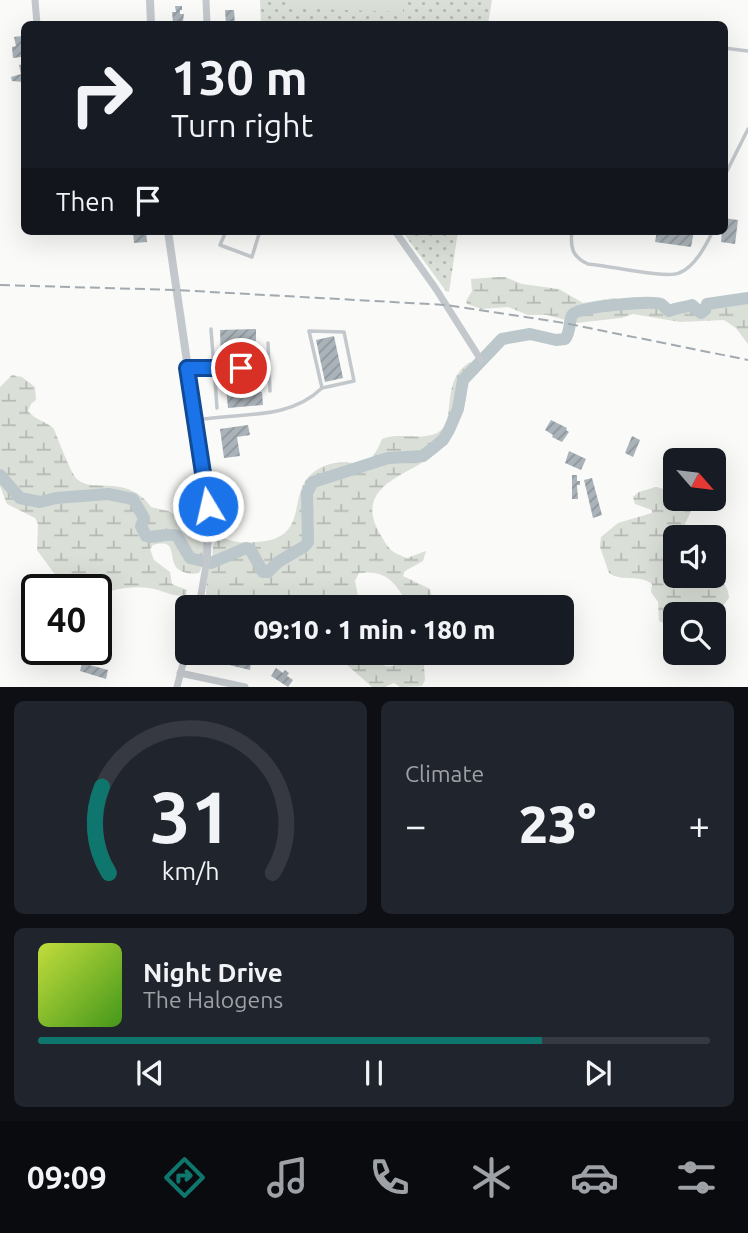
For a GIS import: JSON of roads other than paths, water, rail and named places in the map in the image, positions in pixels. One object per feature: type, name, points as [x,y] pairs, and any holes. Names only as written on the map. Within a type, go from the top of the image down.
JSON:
[{"type":"street","points":[[35,0],[37,21]]},
{"type":"street","points":[[150,0],[151,21]]},
{"type":"street","points":[[206,0],[207,21]]},
{"type":"street","points":[[169,235],[208,506],[207,562],[202,595]]},
{"type":"street","points":[[398,235],[481,360]]},
{"type":"street","points":[[177,687],[182,665]]},
{"type":"street","points":[[180,673],[244,687]]},
{"type":"lane","points":[[728,48],[748,51]]},
{"type":"lane","points":[[728,169],[748,129]]},
{"type":"lane","points":[[224,235],[220,245],[252,257],[259,235]]},
{"type":"lane","points":[[572,235],[572,249],[581,261],[587,264],[671,275],[685,270],[705,248],[711,235]]},
{"type":"lane","points":[[211,329],[217,408]]},
{"type":"lane","points":[[195,421],[219,416],[272,414],[312,397],[322,388],[354,381],[344,332],[309,331],[322,388]]},
{"type":"lane","points":[[268,343],[270,391]]},
{"type":"lane","points":[[187,368],[269,368]]},
{"type":"waterway","points":[[0,475],[20,498],[40,502],[56,498],[108,494],[133,499],[144,518],[141,526],[146,536],[177,536],[190,558],[211,563],[246,548],[250,549],[263,572],[268,572],[308,542],[307,493],[313,482],[388,458],[423,456],[443,440],[449,430],[458,409],[463,380],[502,339],[530,334],[556,340],[565,339],[573,314],[600,307],[655,303],[661,304],[669,311],[692,305],[701,313],[707,304],[748,298]]},
{"type":"railway","points":[[0,285],[176,290],[446,305],[564,323],[748,360]]}]
